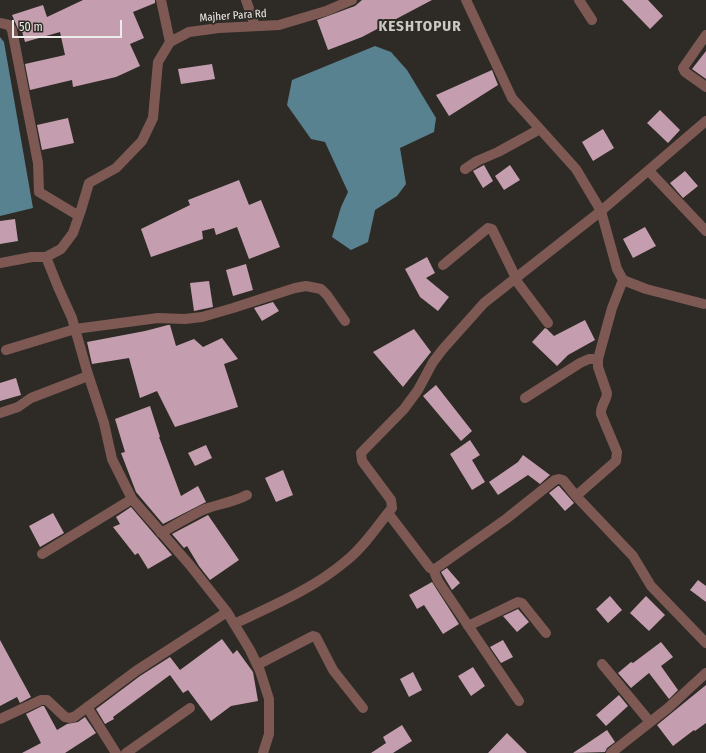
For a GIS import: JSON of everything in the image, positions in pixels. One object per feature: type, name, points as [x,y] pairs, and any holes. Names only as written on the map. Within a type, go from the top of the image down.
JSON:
[{"type":"street","points":[[0,263],[46,257],[61,249],[73,233],[89,183],[116,168],[142,141],[153,118],[158,62],[170,42],[161,0]]},
{"type":"street","points":[[246,0],[255,26]]},
{"type":"street","name":"Majher Para Rd","points":[[170,42],[189,32],[219,28],[279,25],[326,11],[352,0]]},
{"type":"street","points":[[466,0],[512,98],[576,169],[601,212],[617,269],[623,280],[646,289],[704,304]]},
{"type":"street","points":[[578,0],[592,20]]},
{"type":"street","points":[[0,23],[9,24],[12,30],[38,163],[39,192],[79,216]]},
{"type":"street","points":[[706,35],[683,68],[685,72],[706,87]]},
{"type":"street","points":[[234,624],[280,602],[323,578],[346,561],[358,549],[392,508],[391,500],[362,461],[361,453],[404,409],[418,390],[433,362],[443,349],[484,303],[601,212],[705,124]]},
{"type":"street","points":[[464,169],[540,129]]},
{"type":"street","points":[[649,171],[706,231]]},
{"type":"street","points":[[443,265],[488,228],[492,229],[516,279],[548,323]]},
{"type":"street","points":[[46,257],[72,318],[88,376],[104,423],[112,459],[132,499],[189,564],[227,612],[250,650],[257,665],[269,699],[269,734],[263,753]]},
{"type":"street","points":[[576,496],[616,461],[617,457],[617,452],[600,411],[606,393],[598,367],[598,359],[612,308],[623,280]]},
{"type":"street","points":[[6,350],[75,329],[158,318],[185,319],[202,317],[295,288],[306,286],[321,289],[346,321]]},
{"type":"street","points":[[525,398],[580,363],[589,359],[598,359]]},
{"type":"street","points":[[0,413],[18,408],[31,398],[88,376]]},
{"type":"street","points":[[433,569],[506,519],[555,480],[563,480],[576,496],[634,556],[651,586],[706,643]]},
{"type":"street","points":[[161,533],[194,514],[247,495]]},
{"type":"street","points":[[42,554],[132,499]]},
{"type":"street","points":[[388,513],[430,568],[433,569],[438,581],[519,701]]},
{"type":"street","points":[[468,626],[518,602],[522,603],[546,633]]},
{"type":"street","points":[[0,719],[41,700],[46,700],[65,717],[74,717],[136,671],[227,612]]},
{"type":"street","points":[[257,665],[313,636],[316,637],[333,670],[363,708]]},
{"type":"street","points":[[602,664],[650,722]]},
{"type":"street","points":[[612,753],[668,708],[706,673]]},
{"type":"street","points":[[87,707],[116,753]]},
{"type":"street","points":[[126,753],[190,708]]},
{"type":"water","points":[[0,37],[4,42],[33,208],[0,216]]},
{"type":"water","points":[[375,46],[391,52],[407,70],[436,118],[434,132],[400,148],[406,184],[397,196],[375,210],[368,242],[351,250],[332,237],[341,207],[348,192],[325,142],[311,139],[287,105],[292,80]]},
{"type":"building","points":[[83,0],[155,0],[155,3],[133,12],[144,38],[130,44],[140,66],[116,77],[73,87],[72,80],[30,90],[25,64],[65,55],[60,32],[25,42],[21,28],[18,29],[12,15],[43,5],[47,17]]},
{"type":"building","points":[[362,0],[432,0],[362,37],[328,50],[317,20],[355,6]]},
{"type":"building","points":[[622,0],[648,0],[663,16],[650,29]]},
{"type":"building","points":[[706,51],[706,79],[692,69]]},
{"type":"building","points":[[212,64],[215,79],[181,84],[178,69]]},
{"type":"building","points":[[492,70],[498,85],[449,116],[436,95]]},
{"type":"building","points":[[660,110],[680,130],[668,143],[647,123]]},
{"type":"building","points":[[68,118],[74,143],[42,150],[37,125]]},
{"type":"building","points":[[603,129],[614,148],[593,161],[582,142]]},
{"type":"building","points":[[484,165],[493,181],[483,188],[473,171]]},
{"type":"building","points":[[510,165],[520,180],[504,190],[495,176]]},
{"type":"building","points":[[685,171],[698,186],[683,198],[670,183]]},
{"type":"building","points":[[239,180],[249,205],[261,200],[280,247],[249,259],[237,227],[216,235],[214,228],[202,231],[203,239],[151,257],[141,229],[190,205],[188,200]]},
{"type":"building","points":[[15,219],[18,241],[0,244],[0,221]]},
{"type":"building","points":[[645,227],[656,246],[633,258],[623,239]]},
{"type":"building","points":[[427,257],[435,273],[426,278],[449,297],[438,311],[420,297],[405,269]]},
{"type":"building","points":[[246,264],[253,290],[233,296],[226,270]]},
{"type":"building","points":[[209,281],[213,307],[194,311],[190,283]]},
{"type":"building","points":[[273,302],[279,311],[262,321],[254,308]]},
{"type":"building","points":[[585,320],[595,340],[568,355],[557,366],[532,342],[545,328],[554,336]]},
{"type":"building","points":[[170,325],[176,346],[194,339],[203,347],[222,338],[238,359],[224,364],[238,407],[175,427],[157,391],[140,398],[129,358],[92,364],[87,342]]},
{"type":"building","points":[[414,329],[431,352],[403,387],[373,352]]},
{"type":"building","points":[[16,378],[21,395],[0,401],[0,383]]},
{"type":"building","points":[[436,385],[472,431],[461,441],[423,396]]},
{"type":"building","points":[[150,406],[159,437],[181,496],[198,486],[206,502],[163,524],[136,492],[121,453],[125,452],[115,419]]},
{"type":"building","points":[[470,440],[480,455],[472,460],[485,482],[472,490],[450,454]]},
{"type":"building","points":[[206,445],[212,458],[195,466],[188,453]]},
{"type":"building","points":[[523,455],[550,475],[540,484],[528,475],[498,495],[489,482],[518,462]]},
{"type":"building","points":[[283,470],[293,495],[276,502],[265,478]]},
{"type":"building","points":[[558,486],[574,503],[565,511],[549,493]]},
{"type":"building","points":[[131,507],[172,555],[148,569],[138,553],[135,555],[113,527],[120,524],[116,517]]},
{"type":"building","points":[[53,513],[64,533],[40,547],[29,526]]},
{"type":"building","points":[[208,515],[239,560],[210,580],[199,566],[187,546],[184,548],[172,534]]},
{"type":"building","points":[[447,568],[460,583],[452,590],[441,572]]},
{"type":"building","points":[[698,580],[706,586],[706,602],[690,590]]},
{"type":"building","points":[[432,582],[459,624],[443,634],[424,605],[417,609],[409,595]]},
{"type":"building","points":[[610,596],[622,610],[608,623],[596,609]]},
{"type":"building","points":[[646,596],[665,615],[649,631],[630,613]]},
{"type":"building","points":[[518,609],[529,622],[517,632],[503,616]]},
{"type":"building","points":[[222,639],[233,654],[237,650],[253,672],[258,701],[231,706],[211,721],[188,690],[183,693],[170,675],[113,717],[114,719],[105,724],[96,709],[140,676],[170,657],[180,670]]},
{"type":"building","points":[[0,640],[31,697],[20,703],[17,697],[0,706]]},
{"type":"building","points":[[503,640],[513,657],[501,663],[490,647]]},
{"type":"building","points":[[661,642],[673,657],[661,666],[678,690],[669,699],[649,673],[631,688],[618,673],[631,662],[633,663]]},
{"type":"building","points":[[473,667],[485,686],[471,696],[458,676]]},
{"type":"building","points":[[413,672],[422,690],[409,697],[400,679]]},
{"type":"building","points":[[706,685],[706,723],[673,746],[657,725]]},
{"type":"building","points":[[619,695],[628,706],[606,726],[596,715]]},
{"type":"building","points":[[44,706],[57,730],[67,724],[78,722],[85,717],[96,733],[65,753],[22,753],[41,743],[26,714]]},
{"type":"building","points":[[402,725],[412,741],[393,753],[371,753],[386,743],[383,737]]},
{"type":"building","points":[[607,730],[615,742],[607,748],[605,752],[573,753]]},
{"type":"building","points":[[507,733],[527,753],[488,753]]},
{"type":"district","name":"KESHTOPUR","points":[[420,27]]}]
